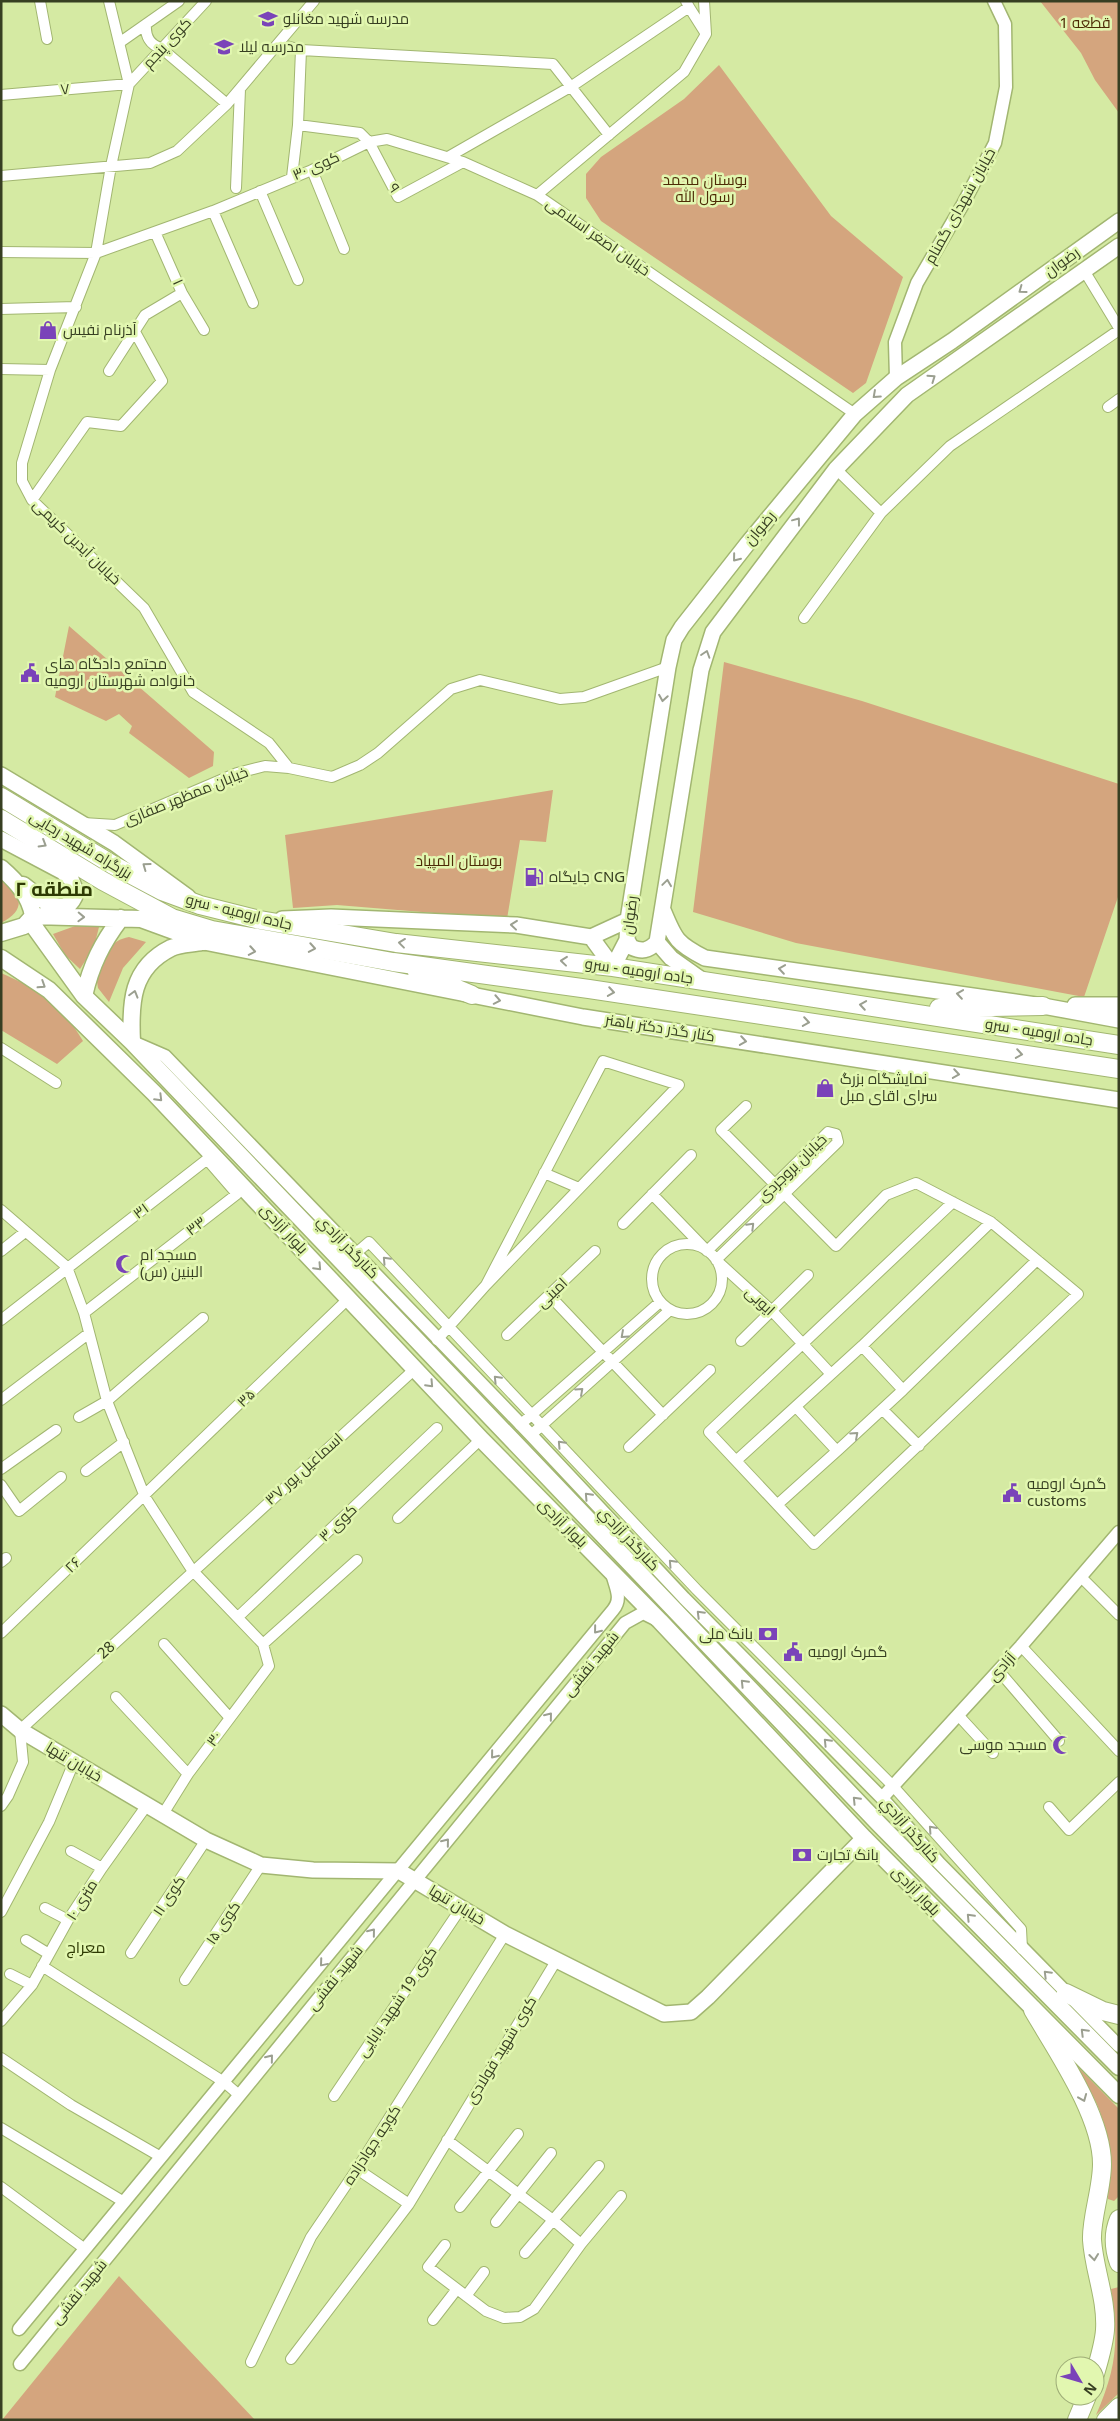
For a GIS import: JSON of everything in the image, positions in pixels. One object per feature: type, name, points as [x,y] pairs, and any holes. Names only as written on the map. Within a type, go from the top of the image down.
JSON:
[{"type":"highway","name":"بزرگراه شهید رجایی","points":[[1,797],[113,865],[162,891]]},
{"type":"highway","name":"بزرگراه شهید رجایی","points":[[1,819],[103,881],[208,936]]},
{"type":"highway","name":"جاده ارومیه - سرو","points":[[162,891],[200,906],[260,920],[396,943],[613,967],[1119,1045]]},
{"type":"highway","name":"جاده ارومیه - سرو","points":[[208,936],[589,989],[1119,1069]]},
{"type":"highway","points":[[393,962],[472,995]]},
{"type":"highway","points":[[895,1010],[1043,1006]]},
{"type":"highway","points":[[1083,1064],[1119,1074]]},
{"type":"highway","points":[[1066,1993],[1103,2011],[1119,2014]]},
{"type":"highway","points":[[1033,2010],[1077,2085],[1095,2129],[1102,2162],[1101,2187],[1092,2237],[1095,2268],[1103,2297],[1105,2330],[1099,2356]]},
{"type":"highway","points":[[1119,2219],[1116,2226],[1114,2251],[1119,2263]]},
{"type":"highway","points":[[1076,2420],[1082,2406]]},
{"type":"highway","points":[[1106,2420],[1119,2407]]},
{"type":"main road","name":"رضوان","points":[[613,967],[627,940],[628,920],[668,667],[674,640],[682,627],[748,543],[855,414],[896,378],[952,341],[1119,221]]},
{"type":"main road","name":"رضوان","points":[[702,980],[671,958],[657,942],[701,670],[713,632],[836,469],[907,395],[1085,272],[1119,246]]},
{"type":"main road","points":[[1,775],[114,843],[200,906]]},
{"type":"main road","points":[[1,839],[63,872],[71,879],[76,892],[74,899],[62,908],[54,907],[7,873]]},
{"type":"main road","name":"بلوار آزادی","points":[[7,873],[28,898],[31,918],[84,996],[132,1042],[879,1824],[1119,2066]]},
{"type":"main road","points":[[663,910],[675,938],[685,948],[705,958],[1043,1006],[1119,1020]]},
{"type":"main road","points":[[260,920],[331,917],[516,925],[591,937],[628,920]]},
{"type":"main road","points":[[1,933],[24,926],[31,918],[121,918],[141,919],[208,936]]},
{"type":"main road","points":[[84,996],[95,958],[105,939],[121,918]]},
{"type":"main road","points":[[132,1042],[131,1008],[135,989],[143,973],[155,960],[172,947],[208,936]]},
{"type":"main road","name":"کنار گذر دکتر باهنر","points":[[208,936],[472,995],[583,1017],[1119,1100]]},
{"type":"main road","points":[[591,937],[613,967]]},
{"type":"main road","points":[[627,940],[631,947],[640,951],[650,949],[657,942]]},
{"type":"main road","name":"بلوار آزادی","points":[[1,958],[50,990],[416,1368],[481,1439],[660,1621],[864,1838],[1119,2095]]},
{"type":"main road","points":[[1043,1006],[1119,1005]]},
{"type":"main road","name":"خیابان تنها","points":[[1,1714],[20,1730],[206,1840],[261,1866],[313,1870],[399,1871],[505,1934],[664,2014],[691,2012],[864,1838]]},
{"type":"street","points":[[40,1],[47,39]]},
{"type":"street","points":[[109,1],[129,84]]},
{"type":"street","points":[[119,43],[179,1]]},
{"type":"street","name":"کوی پنجم","points":[[129,84],[206,1]]},
{"type":"street","points":[[1,176],[150,163],[177,151],[227,104],[314,1]]},
{"type":"street","points":[[704,1],[706,34]]},
{"type":"street","name":"خیابان شهدای گمنام","points":[[896,378],[895,342],[917,284],[963,204],[995,143],[1006,87],[1005,24],[994,1]]},
{"type":"street","points":[[448,158],[572,86],[687,4],[706,34]]},
{"type":"street","points":[[146,24],[149,40],[227,104]]},
{"type":"street","name":"خیابان اصغر اسلامی","points":[[706,34],[684,72],[537,195],[855,414]]},
{"type":"street","points":[[279,44],[301,50],[553,64],[609,135]]},
{"type":"street","points":[[292,177],[298,125],[301,50]]},
{"type":"street","name":"۷","points":[[1,95],[129,84]]},
{"type":"street","name":"خیابان آیدین کریمی","points":[[129,84],[110,166],[96,253],[50,370],[22,463],[22,481],[32,500],[144,608],[193,692],[268,743],[289,768]]},
{"type":"street","points":[[236,188],[240,89]]},
{"type":"street","points":[[298,125],[360,133],[369,142]]},
{"type":"street","name":"کوی ۳۰","points":[[96,253],[213,211],[312,170],[369,142],[387,139],[463,162],[537,195]]},
{"type":"street","name":"۹","points":[[369,142],[398,197],[463,162]]},
{"type":"street","points":[[312,170],[344,249]]},
{"type":"street","points":[[260,191],[298,280]]},
{"type":"street","points":[[213,211],[253,303]]},
{"type":"street","name":"۱","points":[[155,232],[182,293],[204,330]]},
{"type":"street","points":[[1,252],[96,253]]},
{"type":"street","points":[[804,618],[881,513],[950,446],[1119,329],[1085,272]]},
{"type":"street","points":[[108,371],[145,315],[182,293]]},
{"type":"street","points":[[1,309],[76,307]]},
{"type":"street","points":[[32,500],[86,422],[121,426],[162,381],[134,332]]},
{"type":"street","points":[[1,369],[50,370]]},
{"type":"street","points":[[896,378],[907,395]]},
{"type":"street","points":[[1108,406],[1119,399]]},
{"type":"street","points":[[836,469],[881,513]]},
{"type":"street","name":"خیابان ممظهر صفاری","points":[[115,825],[237,773],[265,766],[289,768],[332,777],[360,765],[378,753],[451,689],[464,684],[480,680],[560,699],[584,697],[668,667]]},
{"type":"street","points":[[80,822],[115,825],[114,843]]},
{"type":"street","name":"کنارگذر آزادي","points":[[132,1042],[165,1056],[437,1340],[531,1435],[684,1598],[882,1798],[939,1863],[1119,2046]]},
{"type":"street","points":[[1,1048],[56,1084]]},
{"type":"street","points":[[437,1340],[486,1285],[679,1085],[603,1061],[486,1285]]},
{"type":"street","points":[[746,1106],[721,1130],[776,1183],[836,1246],[886,1195],[916,1184],[953,1202],[991,1222],[1078,1294],[814,1544],[709,1432],[953,1202]]},
{"type":"street","name":"خیابان بروجردی","points":[[708,1251],[828,1132],[836,1134],[838,1142],[716,1260]]},
{"type":"street","points":[[623,1224],[691,1156]]},
{"type":"street","name":"۳۳","points":[[84,1313],[237,1194],[211,1157]]},
{"type":"street","name":"۳۱","points":[[1,1320],[211,1157]]},
{"type":"street","points":[[544,1173],[579,1188]]},
{"type":"street","points":[[652,1194],[708,1251],[716,1260],[721,1271],[722,1282],[719,1294],[703,1310],[692,1314],[681,1314],[670,1310],[660,1302],[654,1293],[652,1282],[652,1270],[661,1256],[675,1246],[686,1244],[708,1251]]},
{"type":"street","points":[[1,1210],[67,1267],[84,1313],[107,1401],[144,1497],[192,1570],[263,1644],[357,1560]]},
{"type":"street","points":[[737,1460],[862,1346],[991,1222]]},
{"type":"street","points":[[1,1251],[25,1232]]},
{"type":"street","points":[[355,1254],[369,1242],[697,1590],[892,1784],[1021,1929],[1022,1949]]},
{"type":"street","name":"امینی","points":[[507,1335],[595,1251]]},
{"type":"street","name":"ایوبی","points":[[716,1260],[772,1311],[831,1374]]},
{"type":"street","points":[[778,1504],[883,1410],[1037,1260]]},
{"type":"street","points":[[741,1341],[808,1275]]},
{"type":"street","points":[[550,1296],[663,1415]]},
{"type":"street","name":"۳۵","points":[[144,1497],[348,1299]]},
{"type":"street","points":[[514,1441],[520,1425],[531,1414],[604,1353],[660,1302]]},
{"type":"street","points":[[514,1441],[531,1435],[670,1310]]},
{"type":"street","points":[[79,1417],[107,1401],[203,1318]]},
{"type":"street","points":[[1,1400],[88,1334]]},
{"type":"street","points":[[862,1346],[903,1390]]},
{"type":"street","name":"اسماعیل پور ۳۷","points":[[192,1570],[416,1368]]},
{"type":"street","points":[[629,1447],[710,1370]]},
{"type":"street","points":[[796,1407],[837,1451]]},
{"type":"street","points":[[883,1410],[919,1446]]},
{"type":"street","name":"کوی ۳","points":[[238,1617],[437,1428]]},
{"type":"street","points":[[1,1469],[56,1430]]},
{"type":"street","points":[[398,1518],[481,1439]]},
{"type":"street","points":[[86,1471],[124,1442]]},
{"type":"street","points":[[1,1485],[19,1511],[61,1477]]},
{"type":"street","name":"۲۶","points":[[1,1633],[144,1497]]},
{"type":"street","name":"آزادی","points":[[882,1798],[892,1784],[999,1671],[1119,1532]]},
{"type":"street","name":"28","points":[[20,1730],[192,1570]]},
{"type":"street","points":[[612,1572],[618,1603],[626,1604],[632,1612],[632,1618],[643,1613],[660,1621]]},
{"type":"street","points":[[1081,1577],[1119,1614]]},
{"type":"street","name":"شهید نقشی","points":[[19,2329],[399,1871],[618,1603]]},
{"type":"street","name":"شهید نقشی","points":[[20,2364],[619,1630],[632,1618]]},
{"type":"street","points":[[164,1644],[230,1718]]},
{"type":"street","name":"۳۰","points":[[163,1814],[188,1774],[269,1666],[263,1644]]},
{"type":"street","points":[[1021,1646],[1119,1751]]},
{"type":"street","points":[[999,1671],[1059,1741]]},
{"type":"street","points":[[788,1701],[799,1690]]},
{"type":"street","points":[[116,1697],[188,1774]]},
{"type":"street","points":[[958,1715],[992,1753]]},
{"type":"street","points":[[1,1806],[8,1796],[23,1762],[20,1730]]},
{"type":"street","points":[[1,1912],[49,1822],[74,1762]]},
{"type":"street","points":[[1049,1807],[1069,1830],[1119,1782]]},
{"type":"street","name":"۱۰ متری","points":[[2,2020],[32,1985],[68,1920],[147,1805]]},
{"type":"street","name":"کوی ۱۱","points":[[131,1953],[206,1840]]},
{"type":"street","points":[[939,1863],[952,1851]]},
{"type":"street","points":[[71,1852],[102,1868]]},
{"type":"street","name":"کوی ۱۵","points":[[185,1980],[261,1866]]},
{"type":"street","points":[[45,1908],[68,1920]]},
{"type":"street","name":"کوی 19 شهید بابایی","points":[[334,2096],[461,1908]]},
{"type":"street","name":"کوچه جوادزاده","points":[[251,2362],[311,2237],[358,2169],[505,1934]]},
{"type":"street","points":[[26,1940],[49,1954]]},
{"type":"street","name":"کوی شهید فولادی","points":[[290,2359],[409,2204],[556,1961]]},
{"type":"street","points":[[42,1966],[224,2082],[239,2095]]},
{"type":"street","points":[[10,1974],[32,1985]]},
{"type":"street","points":[[1,2058],[71,2105],[161,2157]]},
{"type":"street","points":[[1,2128],[124,2202]]},
{"type":"street","points":[[460,2207],[518,2134]]},
{"type":"street","points":[[446,2140],[488,2170],[582,2244]]},
{"type":"street","points":[[496,2222],[551,2153]]},
{"type":"street","points":[[525,2253],[599,2166]]},
{"type":"street","points":[[358,2169],[409,2204]]},
{"type":"street","points":[[1,2187],[85,2249]]},
{"type":"street","points":[[445,2245],[428,2267],[486,2311],[504,2318],[520,2317],[534,2309],[582,2244],[621,2196]]},
{"type":"street","points":[[466,2296],[484,2272]]},
{"type":"street","points":[[433,2320],[457,2289]]},
{"type":"green space","name":"قطعه 1","points":[[1040,1],[1119,1],[1119,113],[1095,80],[1081,53]]},
{"type":"green space","name":"بوستان محمد رسول الله","points":[[719,65],[831,216],[903,277],[866,383],[853,393],[601,221],[586,198],[586,174],[601,157],[684,99]]},
{"type":"green space","points":[[69,626],[214,752],[213,766],[189,778],[129,733],[132,726],[119,714],[106,721],[55,697]]},
{"type":"green space","points":[[724,662],[862,701],[1119,784],[1119,894],[1084,997],[796,943],[693,912]]},
{"type":"green space","name":"بوستان المپیاد","points":[[553,790],[546,842],[520,840],[507,919],[337,905],[293,908],[285,835]]},
{"type":"green space","points":[[1,876],[13,889],[19,901],[15,912],[1,923]]},
{"type":"green space","points":[[75,926],[99,927],[94,947],[80,969],[65,955],[53,934]]},
{"type":"green space","points":[[129,937],[146,942],[123,968],[109,1002],[98,988],[95,970],[112,945]]},
{"type":"green space","points":[[1,973],[49,998],[65,1015],[83,1041],[57,1064],[1,1030]]},
{"type":"green space","points":[[1071,2060],[1119,2109],[1119,2196],[1114,2201],[1108,2199],[1108,2147],[1102,2118],[1092,2095]]},
{"type":"green space","points":[[119,2276],[255,2420],[2,2420]]},
{"type":"green space","points":[[1119,2287],[1119,2393],[1096,2415],[1100,2406],[1105,2406],[1105,2392],[1114,2353],[1115,2323],[1111,2289]]},
{"type":"place","name":"مدرسه شهید مغانلو","points":[[268,19]]},
{"type":"place","name":"مدرسه لیلا","points":[[224,47]]},
{"type":"place","name":"آذرنام نفیس","points":[[48,330]]},
{"type":"place","name":"مجتمع دادگاه های خانواده شهرستان ارومیه","points":[[30,673]]},
{"type":"place","name":"جایگاه CNG","points":[[534,877]]},
{"type":"place","name":"نمایشگاه بزرگ سرای اقای مبل","points":[[825,1088]]},
{"type":"place","name":"مسجد ام البنین (س)","points":[[125,1264]]},
{"type":"place","name":"گمرک ارومیه customs","points":[[1012,1493]]},
{"type":"place","name":"بانک ملى","points":[[768,1634]]},
{"type":"place","name":"گمرک ارومیه","points":[[793,1652]]},
{"type":"place","name":"مسجد موسی","points":[[1062,1745]]},
{"type":"place","name":"بانک تجارت","points":[[802,1855]]},
{"type":"district","name":"منطقه ۲","points":[[54,889]]},
{"type":"district","name":"معراج","points":[[86,1947]]}]
